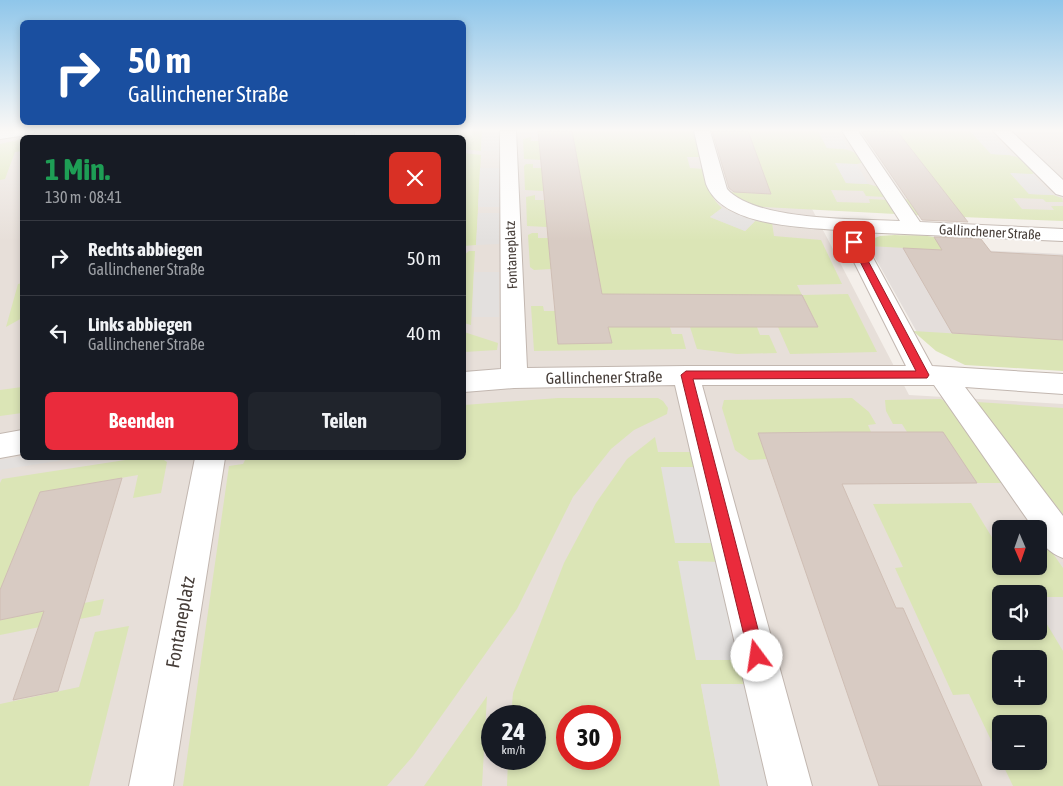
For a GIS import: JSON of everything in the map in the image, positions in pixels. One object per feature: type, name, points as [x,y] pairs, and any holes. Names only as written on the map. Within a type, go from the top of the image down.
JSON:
[{"type":"street","name":"Fontaneplatz","points":[[509,168],[514,378]]},
{"type":"street","name":"Gallinchener Straße","points":[[712,168],[719,193],[739,208],[775,218],[845,225],[1063,235]]},
{"type":"street","points":[[874,168],[914,228]]},
{"type":"street","points":[[1039,168],[1063,190]]},
{"type":"street","points":[[845,225],[933,375],[1061,538]]},
{"type":"street","name":"Gallinchener Straße","points":[[466,382],[514,378],[686,375],[933,375],[1063,384]]},
{"type":"street","points":[[686,375],[790,786]]},
{"type":"street","points":[[0,446],[20,442]]},
{"type":"street","name":"Fontaneplatz","points":[[151,786],[210,460]]},
{"type":"shaded area","points":[[0,168],[20,168],[20,460],[466,460],[466,168],[1063,168],[1063,217],[811,207],[909,395],[1063,404],[1063,786],[0,786]]},
{"type":"shaded area","points":[[480,168],[500,168],[500,207],[478,207]]},
{"type":"shaded area","points":[[838,168],[859,168],[868,184],[846,183]]},
{"type":"shaded area","points":[[1010,173],[1032,174],[1053,195],[1029,194]]},
{"type":"shaded area","points":[[722,208],[755,221],[745,231],[710,217]]},
{"type":"shaded area","points":[[478,213],[500,213],[499,244],[476,245]]},
{"type":"shaded area","points":[[868,245],[1063,254],[1063,343],[918,334]]},
{"type":"shaded area","points":[[474,272],[499,272],[499,317],[472,317]]},
{"type":"shaded area","points":[[20,456],[20,460],[63,460],[0,470],[0,460]]},
{"type":"shaded area","points":[[661,467],[695,467],[713,543],[675,543]]},
{"type":"shaded area","points":[[678,561],[718,562],[741,660],[696,660]]},
{"type":"shaded area","points":[[1048,562],[1063,562],[1063,657],[1047,631],[1047,585],[1039,585],[1039,575],[1048,575]]},
{"type":"shaded area","points":[[701,684],[746,684],[770,786],[720,786]]},
{"type":"green space","points":[[0,168],[9,168],[5,179],[0,180]]},
{"type":"green space","points":[[466,168],[480,168],[476,245],[466,246]]},
{"type":"green space","points":[[524,168],[542,168],[544,191],[525,190]]},
{"type":"green space","points":[[579,168],[704,169],[712,195],[722,208],[710,217],[745,231],[755,221],[772,223],[774,236],[821,240],[842,284],[797,285],[802,295],[602,294]]},
{"type":"green space","points":[[761,168],[838,168],[846,183],[868,184],[879,187],[885,197],[866,196],[863,191],[831,190],[837,202],[870,203],[869,199],[888,200],[896,214],[763,207],[746,204],[728,192],[770,194]]},
{"type":"green space","points":[[925,168],[1032,168],[1037,172],[1032,174],[1011,174],[1029,194],[1053,195],[1062,198],[1063,202],[1013,198],[1022,209],[1054,210],[1051,206],[1063,206],[1063,221],[911,215],[900,199],[950,201]]},
{"type":"green space","points":[[535,195],[535,200],[544,200],[547,227],[527,226],[526,197]]},
{"type":"green space","points":[[538,233],[538,238],[548,238],[551,269],[534,270],[530,267],[528,235]]},
{"type":"green space","points":[[921,235],[937,238],[952,245],[958,251],[869,246],[872,239],[880,236]]},
{"type":"green space","points":[[469,251],[475,251],[471,325],[466,324],[466,253]]},
{"type":"green space","points":[[18,284],[20,284],[20,319],[6,327]]},
{"type":"green space","points":[[848,294],[877,352],[790,354],[778,327],[818,327],[802,295]]},
{"type":"green space","points":[[531,306],[543,306],[544,311],[555,311],[558,344],[611,343],[608,327],[670,327],[672,334],[682,334],[686,349],[534,351]]},
{"type":"green space","points":[[690,327],[757,327],[760,335],[769,335],[777,353],[737,354],[697,349]]},
{"type":"green space","points":[[913,331],[1063,340],[1063,371],[965,365],[936,351]]},
{"type":"green space","points":[[466,333],[498,343],[497,350],[466,352]]},
{"type":"green space","points":[[20,387],[20,413],[0,416],[0,390]]},
{"type":"green space","points":[[558,398],[658,398],[668,408],[667,414],[634,430],[611,449],[573,497],[517,609],[413,756],[387,786],[183,786],[229,466],[243,464],[245,460],[466,460],[466,405]]},
{"type":"green space","points":[[852,398],[869,412],[876,424],[868,425],[871,432],[759,433],[767,459],[749,460],[735,450],[722,408],[724,400]]},
{"type":"green space","points":[[941,399],[952,406],[1005,483],[977,483],[943,432],[907,432],[902,424],[893,424],[886,411],[885,400]]},
{"type":"green space","points":[[977,402],[1063,408],[1063,514],[1050,498],[1034,488],[973,407]]},
{"type":"green space","points":[[655,437],[658,452],[692,452],[695,467],[661,467],[713,543],[718,562],[679,561],[697,660],[741,660],[746,684],[701,685],[720,786],[507,786],[508,770],[546,770],[546,705],[512,705],[513,693],[564,563],[596,503],[627,459]]},
{"type":"green space","points":[[125,460],[164,460],[167,462],[161,493],[133,498],[138,475],[40,492],[0,590],[0,483],[2,479]]},
{"type":"green space","points":[[971,503],[992,537],[992,575],[1048,575],[1048,546],[1063,568],[1063,597],[1047,597],[1047,585],[992,585],[992,640],[1047,640],[1047,624],[1063,651],[1063,786],[1013,786],[1005,770],[1047,770],[1047,715],[992,715],[992,742],[969,694],[953,695],[895,568],[903,567],[873,504]]},
{"type":"green space","points":[[104,599],[100,615],[0,635],[0,620]]},
{"type":"green space","points":[[129,626],[89,786],[0,786],[0,704],[79,687],[95,632]]},
{"type":"green space","points":[[487,696],[486,705],[481,705],[482,786],[424,786]]},
{"type":"building","points":[[541,168],[579,168],[602,294],[802,295],[818,327],[608,327],[612,343],[558,344]]},
{"type":"building","points":[[723,168],[761,168],[771,194],[734,192],[729,188]]},
{"type":"building","points":[[886,168],[926,168],[968,222],[922,220]]},
{"type":"building","points":[[934,237],[981,239],[991,252],[1063,256],[1063,340],[952,333],[903,248],[942,250]]},
{"type":"building","points":[[943,432],[977,483],[842,484],[896,608],[903,608],[982,786],[879,786],[758,433]]},
{"type":"building","points":[[122,478],[58,691],[13,700],[44,611],[0,620],[0,590],[40,492]]},
{"type":"route","points":[[757,656],[686,375],[924,375],[854,242]]}]
